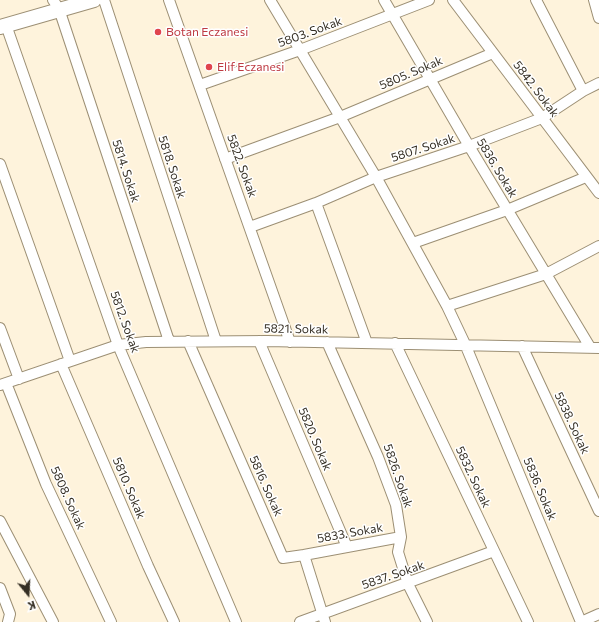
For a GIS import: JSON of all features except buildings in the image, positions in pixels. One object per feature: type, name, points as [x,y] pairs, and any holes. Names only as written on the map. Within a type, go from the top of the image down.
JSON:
[{"type":"street","points":[[3,26],[56,5],[94,0]]},
{"type":"street","name":"5818. Sokak","points":[[104,0],[216,341]]},
{"type":"street","name":"5822. Sokak","points":[[169,0],[290,342]]},
{"type":"street","name":"5836. Sokak","points":[[270,0],[376,177],[447,306],[465,344],[581,622]]},
{"type":"street","name":"5836. Sokak","points":[[384,0],[507,210],[594,348]]},
{"type":"street","name":"5803. Sokak","points":[[200,85],[300,50],[429,0]]},
{"type":"street","name":"5842. Sokak","points":[[453,0],[599,193]]},
{"type":"street","points":[[536,0],[583,91]]},
{"type":"street","points":[[594,0],[599,18]]},
{"type":"street","name":"5814. Sokak","points":[[56,5],[169,342]]},
{"type":"street","name":"5812. Sokak","points":[[3,26],[118,345],[236,622]]},
{"type":"street","name":"5805. Sokak","points":[[226,159],[340,117],[493,53]]},
{"type":"street","name":"5807. Sokak","points":[[250,227],[316,203],[376,177],[469,146],[542,118],[583,91],[599,83]]},
{"type":"street","name":"5810. Sokak","points":[[0,164],[65,363],[148,566],[174,622]]},
{"type":"street","points":[[413,244],[507,210],[586,177]]},
{"type":"street","points":[[316,203],[367,343]]},
{"type":"street","points":[[447,306],[546,274],[599,246]]},
{"type":"street","points":[[0,328],[19,379]]},
{"type":"street","name":"5821. Sokak","points":[[3,384],[118,345],[188,341],[259,341],[465,344],[594,348]]},
{"type":"street","name":"5816. Sokak","points":[[188,341],[284,558],[304,555]]},
{"type":"street","name":"5820. Sokak","points":[[259,341],[347,547]]},
{"type":"street","name":"5826. Sokak","points":[[327,342],[381,464],[396,505],[401,537],[398,552],[408,584],[427,622]]},
{"type":"street","name":"5832. Sokak","points":[[395,344],[528,622]]},
{"type":"street","name":"5838. Sokak","points":[[522,346],[599,511]]},
{"type":"street","name":"5808. Sokak","points":[[3,384],[46,484],[111,622]]},
{"type":"street","points":[[0,521],[52,622]]},
{"type":"street","name":"5833. Sokak","points":[[304,555],[401,537]]},
{"type":"street","name":"5837. Sokak","points":[[300,622],[323,618],[494,551]]},
{"type":"street","points":[[304,555],[323,618]]},
{"type":"street","points":[[0,588],[10,614],[8,622]]},
{"type":"street","points":[[581,622],[599,614]]},
{"type":"place","name":"Botan Eczanesi","points":[[158,32]]},
{"type":"place","name":"Elif Eczanesi","points":[[209,67]]}]
